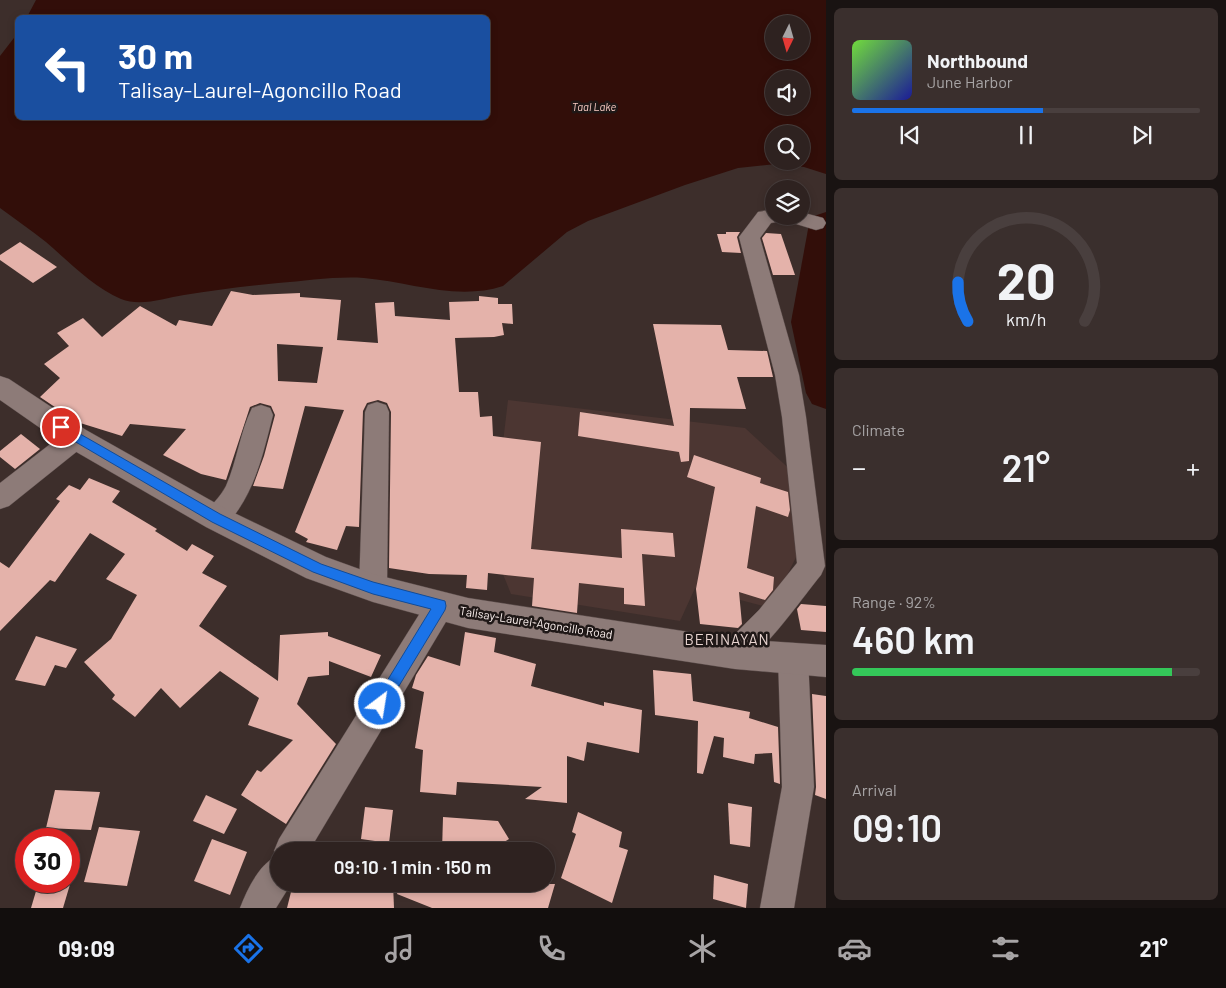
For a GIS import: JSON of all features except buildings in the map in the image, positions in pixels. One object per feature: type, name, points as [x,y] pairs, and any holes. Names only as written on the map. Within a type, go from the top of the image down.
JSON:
[{"type":"main road","name":"Talisay-Laurel-Agoncillo Road","points":[[0,386],[76,438],[216,518],[317,568],[373,588],[468,613],[735,654],[826,661]]},
{"type":"street","points":[[735,654],[769,619],[811,566],[794,417],[787,375],[749,237],[765,218]]},
{"type":"street","points":[[810,221],[816,223]]},
{"type":"street","points":[[373,588],[378,412]]},
{"type":"street","points":[[216,518],[235,496],[249,459],[261,415]]},
{"type":"street","points":[[0,498],[76,438]]},
{"type":"street","points":[[296,842],[440,606]]},
{"type":"street","points":[[777,908],[798,787],[793,658]]},
{"type":"street","points":[[257,908],[270,887]]},
{"type":"shaded area","points":[[508,400],[745,428],[795,474],[799,551],[771,608],[695,588],[680,621],[511,594],[491,545]]},
{"type":"water","name":"Taal Lake","points":[[36,0],[826,0],[826,174],[810,169],[810,125],[765,125],[765,165],[738,168],[685,185],[588,221],[567,232],[503,286],[468,292],[434,289],[364,278],[343,278],[243,287],[144,302],[129,301],[111,294],[91,281],[46,242],[0,208],[0,56],[15,37],[15,120],[490,120],[490,15],[28,15]]},
{"type":"waterway","points":[[826,224],[810,322],[826,393]]},
{"type":"district","name":"BERINAYAN","points":[[727,640]]},
{"type":"route","points":[[61,427],[76,438],[216,518],[317,568],[373,588],[440,606],[380,704]]}]
